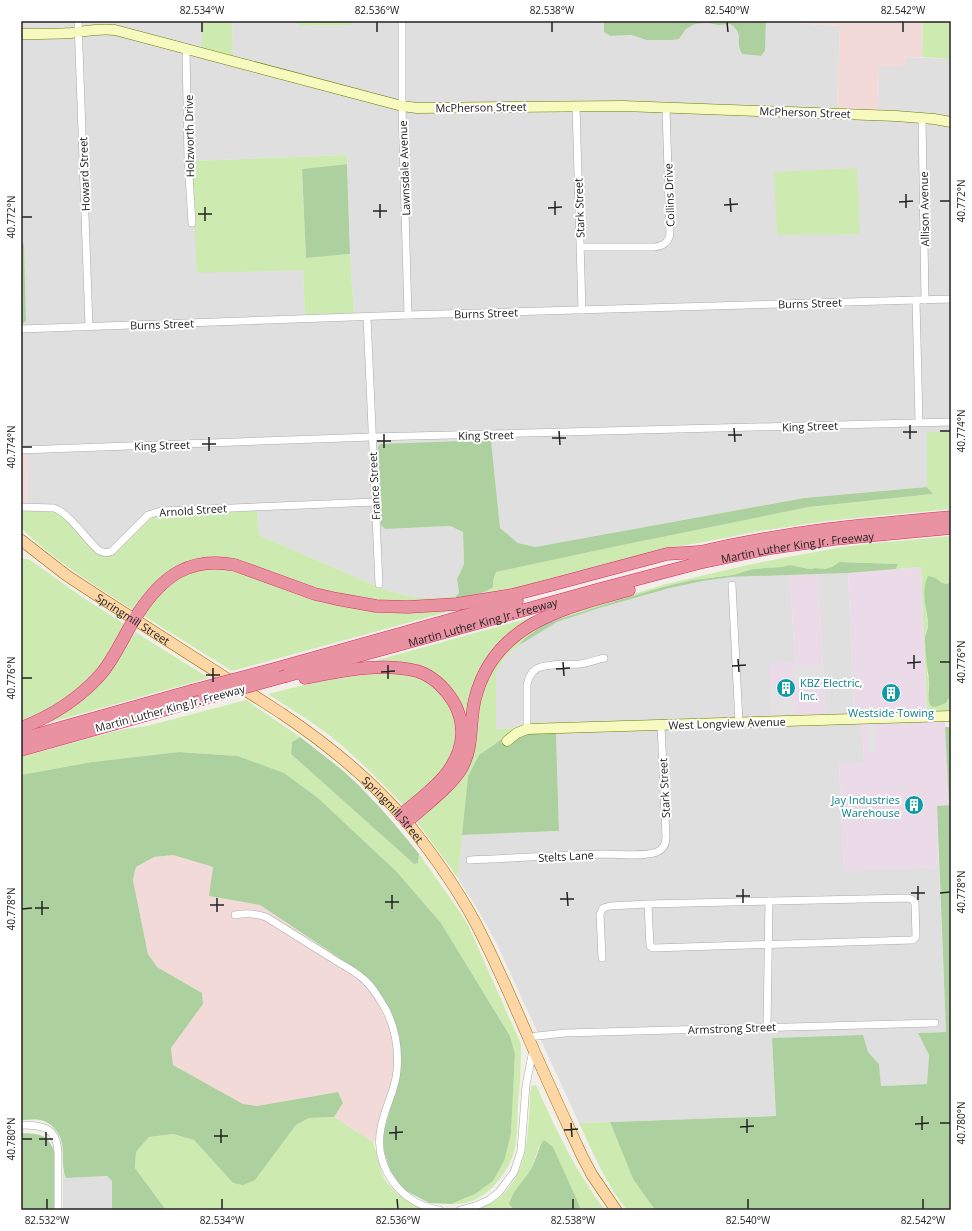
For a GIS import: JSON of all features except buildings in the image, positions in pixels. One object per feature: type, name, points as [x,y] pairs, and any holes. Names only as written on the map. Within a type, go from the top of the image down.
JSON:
[{"type":"highway","name":"Martin Luther King Jr. Freeway","points":[[21,739],[639,567],[698,552],[800,533],[863,525],[951,517]]},
{"type":"highway","name":"Martin Luther King Jr. Freeway","points":[[21,750],[122,722],[289,679],[680,568],[771,548],[834,539],[951,528]]},
{"type":"highway","points":[[404,818],[448,785],[461,769],[469,749],[473,705],[482,678],[502,647],[522,630],[551,614],[598,599],[691,572],[806,548],[834,539]]},
{"type":"highway","points":[[21,728],[46,718],[81,694],[91,685],[110,662],[138,613],[154,592],[170,577],[196,564],[223,562],[315,594],[376,606],[408,607],[457,604],[512,595],[667,554],[698,552]]},
{"type":"highway","points":[[289,679],[362,669],[393,668],[418,672],[428,676],[442,686],[448,693],[457,706],[462,726],[462,740],[457,758],[447,774],[404,818]]},
{"type":"main road","name":"Springmill Street","points":[[23,545],[82,586],[309,732],[354,769],[404,818],[444,873],[475,922],[501,975],[587,1166],[616,1210]]},
{"type":"street","name":"Lawnsdale Avenue","points":[[402,21],[402,106],[408,315]]},
{"type":"street","name":"McPherson Street","points":[[21,34],[78,26],[88,30],[109,29],[402,106],[417,108],[576,106],[666,108],[875,115],[922,118],[951,122]]},
{"type":"street","name":"Howard Street","points":[[78,26],[89,326]]},
{"type":"street","name":"Holzworth Drive","points":[[186,49],[188,160],[192,223]]},
{"type":"street","name":"Stark Street","points":[[576,106],[582,310]]},
{"type":"street","name":"Collins Drive","points":[[581,247],[654,247],[661,246],[667,242],[670,234],[666,108]]},
{"type":"street","name":"Allison Avenue","points":[[922,118],[925,300]]},
{"type":"street","name":"Burns Street","points":[[21,329],[408,315],[951,299]]},
{"type":"street","points":[[916,300],[919,422]]},
{"type":"street","name":"France Street","points":[[367,317],[379,584]]},
{"type":"street","name":"King Street","points":[[21,450],[372,437],[951,422]]},
{"type":"street","name":"Arnold Street","points":[[21,507],[58,509],[67,516],[98,550],[108,553],[112,551],[148,515],[162,511],[375,502]]},
{"type":"street","points":[[732,585],[739,723]]},
{"type":"street","points":[[527,729],[526,685],[528,679],[536,669],[582,664],[604,658]]},
{"type":"street","name":"West Longview Avenue","points":[[507,741],[518,733],[527,729],[951,716]]},
{"type":"street","name":"Stark Street","points":[[661,725],[666,837],[666,843],[662,849]]},
{"type":"street","name":"Stelts Lane","points":[[470,860],[599,854],[641,854],[651,853],[662,849]]},
{"type":"street","points":[[602,958],[600,914],[603,908],[610,906],[648,904],[908,898],[913,900],[915,903],[916,936],[912,940],[651,948],[648,904]]},
{"type":"street","points":[[767,1027],[770,901]]},
{"type":"street","points":[[235,914],[260,914],[266,917],[361,977],[375,993],[385,1009],[396,1035],[398,1053],[395,1084],[381,1128],[379,1146],[382,1159],[391,1180],[402,1192],[409,1198],[419,1203],[439,1210]]},
{"type":"street","name":"Armstrong Street","points":[[528,1037],[565,1033],[935,1023]]},
{"type":"street","points":[[460,1210],[489,1200],[499,1192],[514,1172],[521,1151],[526,1085],[533,1048]]},
{"type":"street","points":[[21,1125],[39,1125],[49,1130],[58,1144],[58,1210]]},
{"type":"shaded area","points":[[21,21],[202,21],[202,48],[233,56],[232,21],[297,21],[298,26],[351,25],[351,21],[604,21],[604,32],[610,36],[632,35],[646,40],[679,39],[686,29],[695,24],[730,24],[740,33],[739,50],[742,54],[761,56],[765,51],[766,21],[840,26],[837,108],[878,111],[879,66],[906,66],[906,57],[951,59],[951,432],[927,432],[927,487],[804,498],[535,547],[518,543],[500,528],[491,440],[378,447],[381,525],[385,529],[450,526],[463,532],[464,564],[457,579],[459,594],[456,596],[418,598],[385,590],[259,535],[257,509],[150,519],[113,555],[106,556],[94,551],[59,512],[28,509],[27,455],[21,455],[21,325],[26,321],[24,246],[21,235]],"holes":[[[347,155],[350,254],[354,316],[305,316],[303,270],[191,161]]]},
{"type":"shaded area","points":[[766,21],[923,21],[922,57],[906,57],[906,66],[879,67],[878,111],[837,109],[840,26]]},
{"type":"shaded area","points":[[21,455],[27,455],[28,509],[21,510]]},
{"type":"shaded area","points":[[921,567],[927,720],[945,720],[949,805],[937,806],[939,867],[844,872],[839,764],[864,763],[862,718],[854,718],[848,573]]},
{"type":"shaded area","points":[[848,573],[854,718],[862,718],[864,763],[839,765],[844,871],[939,867],[946,1032],[919,1033],[929,1055],[927,1084],[881,1086],[879,1064],[868,1052],[772,1038],[776,1116],[579,1123],[497,944],[458,878],[462,835],[559,831],[556,727],[496,729],[496,672],[507,655],[518,646],[557,622],[596,609],[670,588],[703,581],[731,577],[790,575],[795,663],[826,719],[818,574]]},
{"type":"shaded area","points":[[818,574],[826,719],[771,721],[769,664],[795,662],[790,575]]},
{"type":"shaded area","points":[[822,665],[823,685],[794,686],[793,667]]},
{"type":"shaded area","points":[[779,685],[779,700],[793,699],[794,720],[772,721],[770,686]]},
{"type":"shaded area","points":[[875,725],[876,753],[869,753],[867,726]]},
{"type":"shaded area","points":[[173,855],[213,867],[210,896],[260,905],[362,973],[373,983],[388,1009],[399,1035],[401,1067],[384,1131],[373,1142],[334,1117],[343,1103],[338,1092],[257,1106],[243,1104],[173,1065],[171,1048],[203,1004],[202,993],[157,967],[148,954],[133,880],[136,867],[154,857]]},
{"type":"shaded area","points":[[63,1171],[66,1178],[107,1176],[112,1181],[112,1210],[63,1210]]},
{"type":"green space","points":[[202,21],[232,21],[233,57],[202,48]]},
{"type":"green space","points":[[297,21],[351,21],[351,25],[298,26]]},
{"type":"green space","points":[[604,21],[766,21],[765,51],[761,56],[742,54],[739,46],[738,31],[730,24],[695,24],[686,29],[679,39],[646,40],[632,35],[610,36],[604,32]]},
{"type":"green space","points":[[923,21],[951,21],[951,59],[922,57]]},
{"type":"green space","points":[[347,155],[347,164],[302,169],[306,258],[350,254],[354,316],[305,316],[303,270],[197,273],[191,161]]},
{"type":"green space","points":[[347,164],[350,254],[306,258],[302,169]]},
{"type":"green space","points":[[857,168],[860,234],[777,235],[774,172]]},
{"type":"green space","points":[[21,235],[24,246],[26,321],[21,325]]},
{"type":"green space","points":[[927,432],[951,432],[951,509],[827,521],[760,531],[668,548],[525,586],[474,596],[490,590],[496,572],[809,507],[933,494],[927,487]]},
{"type":"green space","points":[[491,440],[500,528],[518,543],[535,547],[804,498],[927,487],[933,494],[809,507],[496,572],[493,587],[489,590],[480,594],[457,599],[456,596],[459,593],[457,579],[464,564],[463,532],[450,526],[385,529],[381,525],[378,447],[380,444]]},
{"type":"green space","points":[[257,509],[259,535],[385,590],[418,598],[456,596],[457,599],[399,603],[337,595],[250,565],[188,562],[173,569],[162,577],[133,610],[61,562],[21,528],[21,510],[59,512],[94,551],[106,556],[113,555],[150,519],[163,513]]},
{"type":"green space","points":[[951,536],[951,581],[947,584],[942,583],[936,578],[925,604],[928,624],[925,636],[928,664],[927,675],[929,679],[928,698],[951,697],[951,713],[927,713],[921,567],[896,569],[898,564],[839,562],[832,567],[825,569],[809,569],[790,565],[753,569],[733,575],[693,580],[637,595],[545,624],[525,638],[507,655],[496,672],[496,729],[520,728],[479,755],[468,776],[458,878],[417,822],[454,786],[485,679],[510,645],[552,619],[666,584],[757,563],[842,547]]},
{"type":"green space","points":[[28,559],[33,562],[82,597],[126,625],[109,655],[86,682],[58,705],[21,723],[21,560]]},
{"type":"green space","points":[[839,562],[898,564],[896,569],[848,573],[731,577],[670,588],[596,609],[557,622],[518,646],[525,638],[545,624],[667,586],[693,580],[733,575],[753,569],[790,565],[809,569],[825,569],[832,567]]},
{"type":"green space","points":[[230,568],[317,598],[458,609],[232,671],[144,616],[152,602],[170,583],[193,570]]},
{"type":"green space","points":[[928,576],[936,578],[942,583],[947,584],[951,581],[951,697],[946,703],[935,707],[931,706],[928,696],[929,679],[925,647],[925,637],[928,625],[924,592]]},
{"type":"green space","points":[[533,617],[503,640],[468,724],[442,680],[363,664]]},
{"type":"green space","points":[[135,632],[209,678],[48,723],[47,720],[117,660]]},
{"type":"green space","points":[[399,672],[424,678],[450,703],[457,726],[455,751],[439,776],[404,806],[336,740],[268,694],[333,679]]},
{"type":"green space","points":[[246,700],[300,737],[292,742],[291,754],[414,864],[418,863],[419,854],[468,925],[521,1044],[517,1132],[513,1155],[506,1170],[496,1183],[475,1200],[465,1203],[451,1204],[475,1194],[511,1133],[515,1054],[510,1036],[441,923],[396,871],[318,798],[283,773],[238,756],[179,752],[92,762],[21,775],[21,757],[120,730],[147,726]]},
{"type":"green space","points":[[945,727],[951,727],[951,1210],[655,1210],[633,1179],[610,1122],[776,1116],[772,1038],[863,1035],[868,1052],[879,1064],[881,1086],[927,1084],[929,1055],[918,1033],[946,1032],[937,806],[949,805]]},
{"type":"green space","points":[[528,733],[556,733],[559,831],[462,835],[468,776],[479,755],[502,739],[501,743],[506,746],[511,744],[517,738]]},
{"type":"green space","points":[[300,737],[359,785],[419,854],[418,863],[414,864],[291,754],[292,742]]},
{"type":"green space","points":[[179,752],[238,756],[284,773],[318,798],[396,871],[441,923],[510,1036],[515,1054],[511,1133],[504,1161],[493,1181],[475,1194],[451,1204],[429,1203],[403,1189],[390,1170],[383,1148],[384,1131],[398,1082],[400,1050],[399,1035],[388,1009],[373,983],[362,973],[260,905],[209,896],[213,867],[173,855],[154,857],[136,867],[133,880],[148,954],[157,967],[202,993],[203,1004],[171,1048],[173,1065],[243,1104],[257,1106],[338,1092],[343,1103],[334,1117],[309,1118],[296,1125],[255,1180],[243,1185],[233,1183],[194,1140],[173,1134],[149,1137],[136,1152],[135,1168],[166,1210],[112,1210],[112,1181],[107,1176],[66,1178],[62,1144],[59,1135],[54,1128],[48,1123],[40,1120],[21,1120],[21,775],[92,762]]},
{"type":"green space","points":[[536,1085],[575,1165],[605,1210],[580,1210],[580,1207],[539,1146],[532,1168],[512,1196],[509,1204],[514,1210],[475,1210],[494,1201],[507,1190],[517,1176],[523,1160],[527,1142],[531,1086]]},
{"type":"green space","points":[[334,1117],[373,1142],[381,1171],[389,1185],[406,1200],[427,1210],[166,1210],[135,1168],[136,1152],[149,1137],[173,1134],[194,1140],[233,1183],[255,1180],[296,1125],[309,1118]]},
{"type":"green space","points":[[610,1122],[633,1179],[655,1210],[627,1210],[606,1179],[579,1123]]},
{"type":"green space","points":[[21,1133],[38,1134],[42,1136],[48,1141],[54,1151],[54,1210],[21,1210]]},
{"type":"green space","points":[[544,1140],[553,1147],[580,1210],[514,1210],[509,1204],[516,1190],[535,1162]]},
{"type":"place","name":"KBZ Electric, Inc.","points":[[786,688]]},
{"type":"place","name":"Westside Towing","points":[[891,693]]},
{"type":"place","name":"Jay Industries Warehouse","points":[[914,805]]}]
